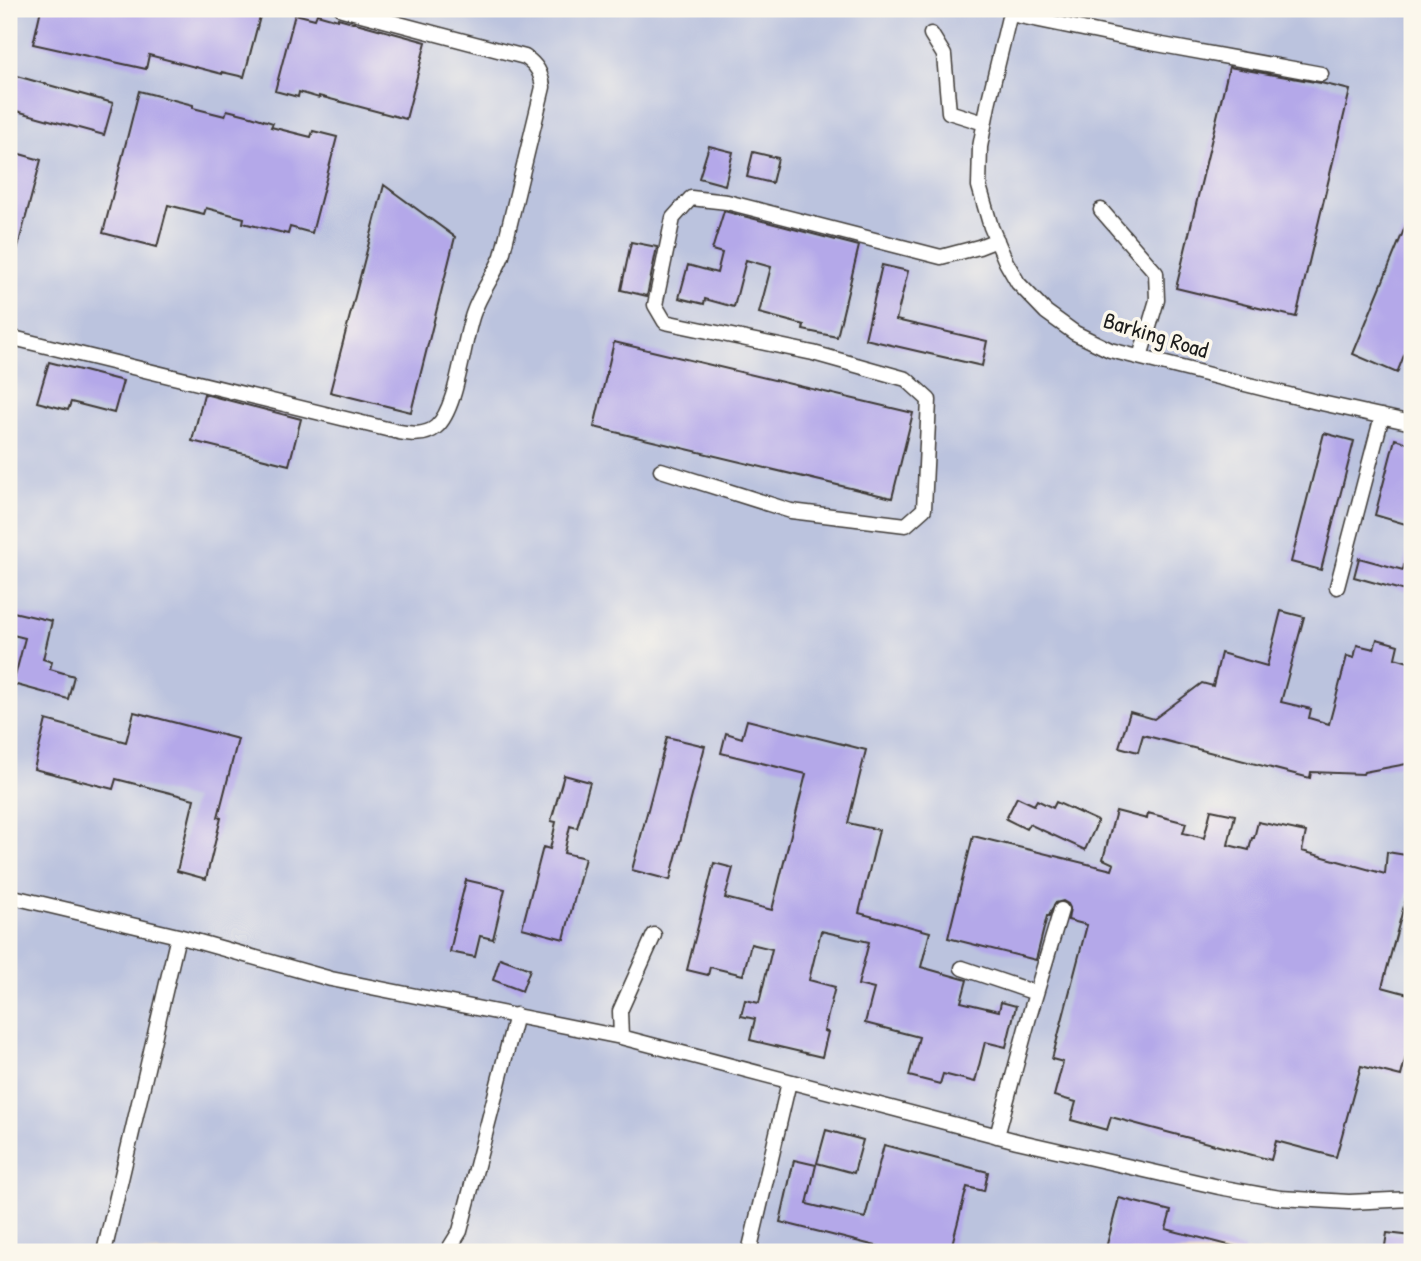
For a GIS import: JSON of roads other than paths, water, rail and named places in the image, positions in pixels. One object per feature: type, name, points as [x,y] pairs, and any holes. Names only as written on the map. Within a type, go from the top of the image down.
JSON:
[{"type":"street","points":[[9,337],[399,432],[426,433],[435,428],[443,420],[451,402],[477,303],[502,256],[543,87],[542,77],[533,63],[525,57],[342,9]]},
{"type":"street","points":[[1010,11],[1146,42],[1321,74]]},
{"type":"street","name":"Barking Road","points":[[1010,11],[980,147],[979,186],[1006,262],[1018,283],[1046,312],[1075,332],[1110,350],[1412,423]]},
{"type":"street","points":[[931,34],[944,55],[949,112],[985,123]]},
{"type":"street","points":[[661,470],[791,511],[906,525],[924,509],[929,400],[906,379],[813,353],[665,321],[655,305],[673,218],[691,198],[727,202],[941,257],[997,240]]},
{"type":"street","points":[[1101,210],[1156,272],[1157,300],[1140,357]]},
{"type":"street","points":[[1337,587],[1382,416]]},
{"type":"street","points":[[9,896],[178,936],[331,979],[621,1037],[997,1136],[1219,1187],[1280,1198],[1349,1202],[1412,1199]]},
{"type":"street","points":[[997,1136],[1061,909]]},
{"type":"street","points":[[621,1037],[620,1012],[654,934]]},
{"type":"street","points":[[104,1252],[178,936]]},
{"type":"street","points":[[962,968],[1036,993]]},
{"type":"street","points":[[447,1252],[460,1231],[516,1015]]},
{"type":"street","points":[[749,1252],[789,1082]]}]
